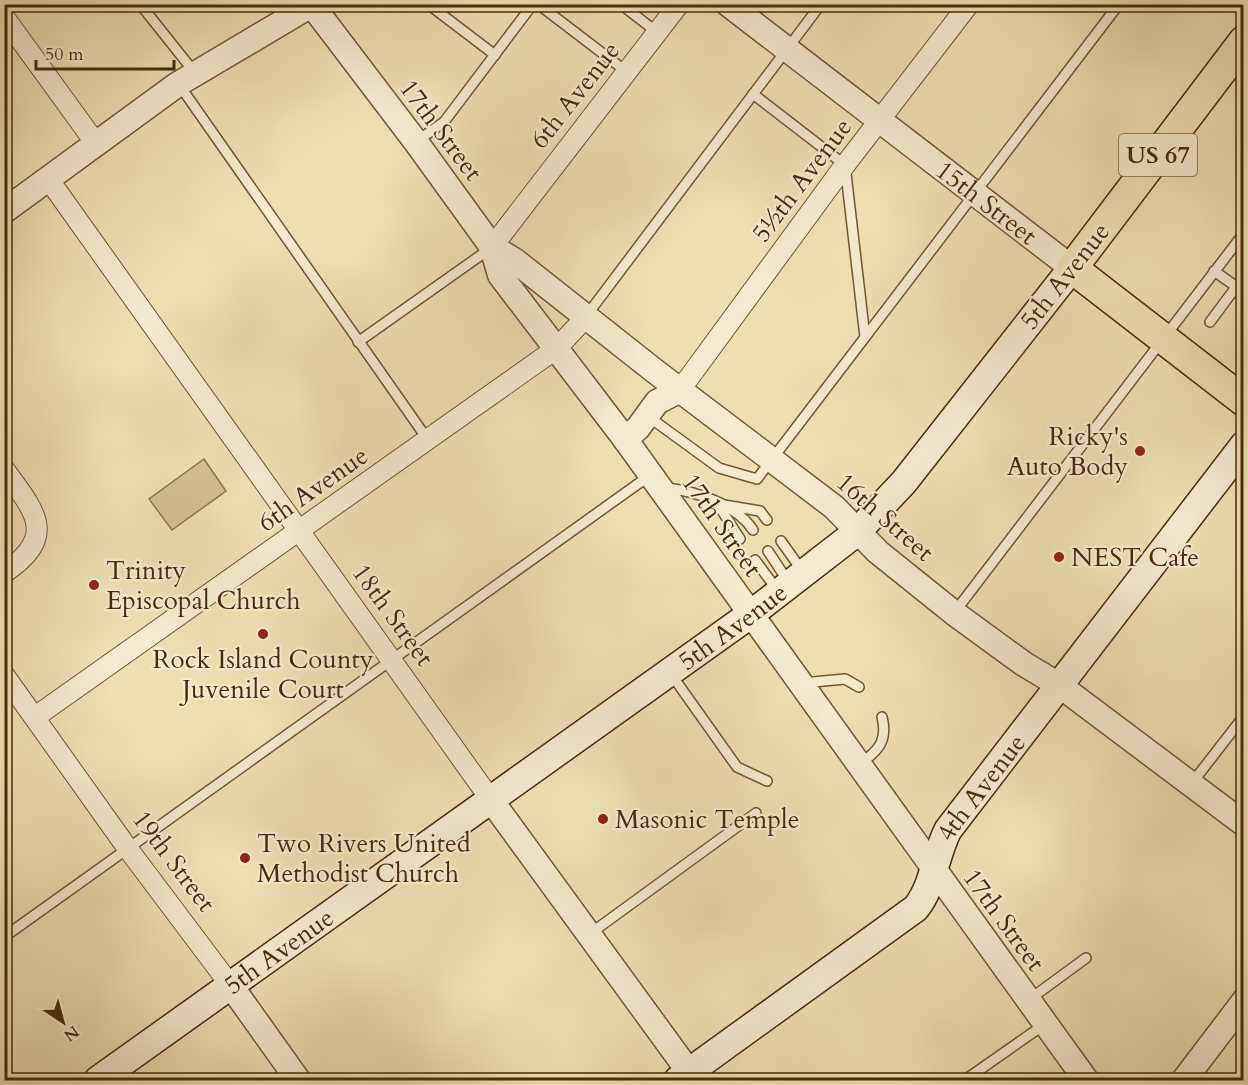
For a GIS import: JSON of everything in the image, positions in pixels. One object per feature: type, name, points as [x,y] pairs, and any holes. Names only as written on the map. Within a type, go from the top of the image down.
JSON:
[{"type":"main road","name":"5th Avenue","points":[[98,1080],[751,615],[857,532],[904,482],[1072,268],[1244,41]]},
{"type":"main road","name":"15th Street","points":[[1072,268],[1244,401]]},
{"type":"main road","name":"4th Avenue","points":[[687,1078],[900,921],[924,898],[948,830],[1244,445]]},
{"type":"street","name":"15th Street","points":[[728,4],[786,51],[1072,268]]},
{"type":"street","name":"5½th Avenue","points":[[680,390],[845,165],[969,4]]},
{"type":"street","points":[[4,211],[186,79],[312,5]]},
{"type":"street","name":"17th Street","points":[[312,5],[492,247],[500,275],[656,481],[933,871],[1086,1080]]},
{"type":"street","name":"6th Avenue","points":[[492,247],[658,33],[672,7]]},
{"type":"street","points":[[4,17],[97,145]]},
{"type":"street","name":"18th Street","points":[[49,180],[298,532],[590,934],[687,1078]]},
{"type":"street","name":"16th Street","points":[[492,247],[514,260],[834,507],[857,532],[954,613],[1024,664],[1059,685],[1244,824]]},
{"type":"street","name":"6th Avenue","points":[[35,717],[557,348],[586,317]]},
{"type":"street","points":[[625,439],[657,402],[680,390]]},
{"type":"street","points":[[4,469],[32,510],[38,531],[31,551],[4,573]]},
{"type":"street","name":"19th Street","points":[[4,675],[128,849],[298,1080]]},
{"type":"street","points":[[1184,1080],[1244,1001]]},
{"type":"lane","points":[[140,4],[186,79],[358,342],[428,440]]},
{"type":"lane","points":[[428,4],[495,55]]},
{"type":"lane","points":[[416,142],[444,122],[533,4]]},
{"type":"lane","points":[[538,4],[627,72]]},
{"type":"lane","points":[[586,317],[821,4]]},
{"type":"lane","points":[[647,415],[719,468],[757,479],[976,195],[1119,4]]},
{"type":"lane","points":[[627,9],[658,33]]},
{"type":"lane","points":[[753,94],[845,165],[865,337]]},
{"type":"lane","points":[[954,613],[1214,271],[1240,244],[1244,233]]},
{"type":"lane","points":[[358,342],[492,247]]},
{"type":"lane","points":[[1210,322],[1240,290],[1214,271]]},
{"type":"lane","points":[[4,937],[392,662],[656,481],[689,490],[718,504],[747,521],[753,530]]},
{"type":"lane","points":[[718,504],[760,511],[767,520]]},
{"type":"lane","points":[[718,504],[740,539]]},
{"type":"lane","points":[[782,542],[791,584]]},
{"type":"lane","points":[[768,551],[791,584]]},
{"type":"lane","points":[[755,560],[791,584]]},
{"type":"lane","points":[[670,672],[737,766],[766,781]]},
{"type":"lane","points":[[800,684],[845,678],[859,687]]},
{"type":"lane","points":[[1192,784],[1244,716]]},
{"type":"lane","points":[[858,766],[879,750],[884,738],[882,717]]},
{"type":"lane","points":[[590,934],[756,813]]},
{"type":"lane","points":[[1028,1001],[1086,958]]},
{"type":"lane","points":[[965,1080],[1045,1024]]},
{"type":"shaded area","points":[[204,459],[226,491],[172,530],[149,499]]},
{"type":"place","name":"Ricky's Auto Body","points":[[1140,451]]},
{"type":"place","name":"NEST Cafe","points":[[1059,557]]},
{"type":"place","name":"Trinity Episcopal Church","points":[[94,585]]},
{"type":"place","name":"Rock Island County Juvenile Court","points":[[263,634]]},
{"type":"place","name":"Masonic Temple","points":[[603,819]]},
{"type":"place","name":"Two Rivers United Methodist Church","points":[[245,858]]}]
